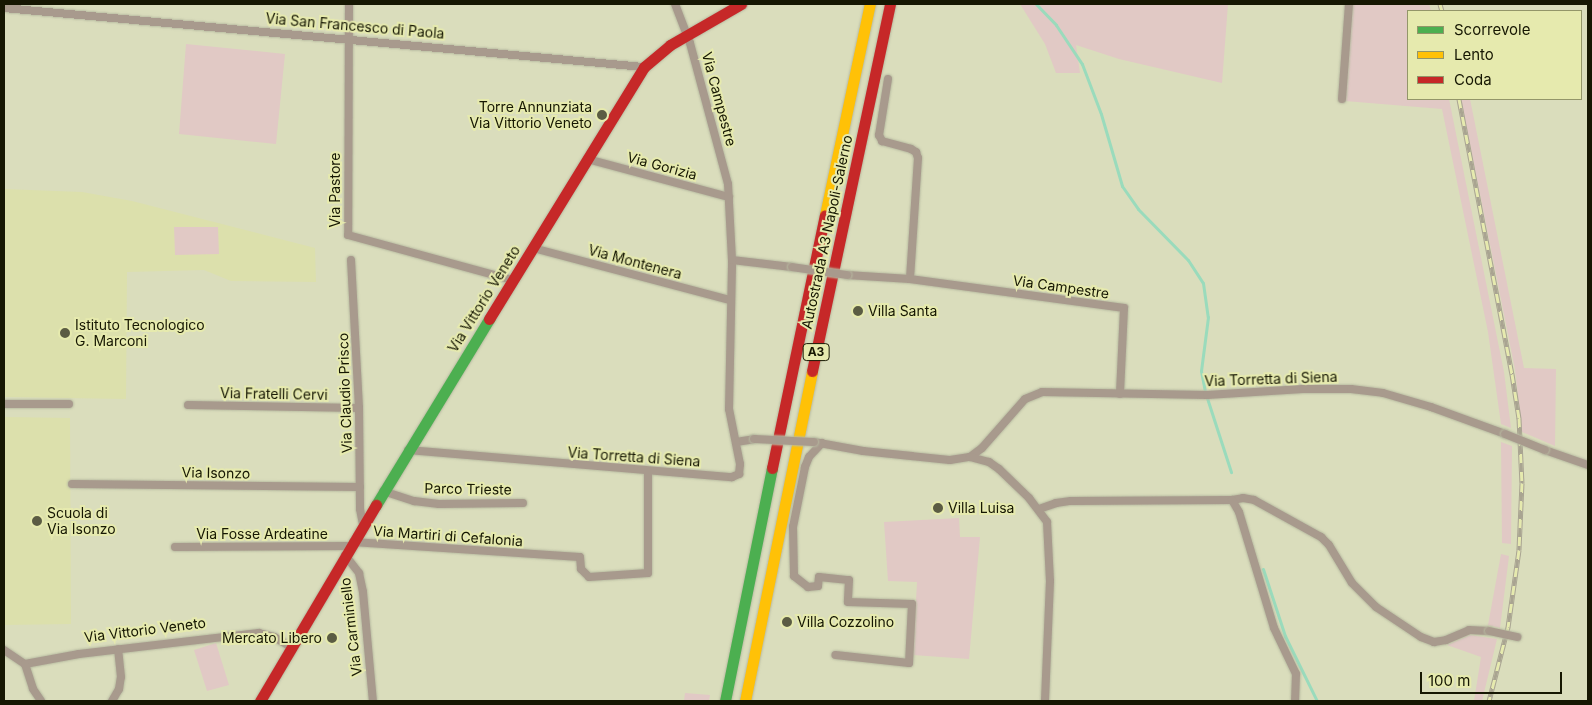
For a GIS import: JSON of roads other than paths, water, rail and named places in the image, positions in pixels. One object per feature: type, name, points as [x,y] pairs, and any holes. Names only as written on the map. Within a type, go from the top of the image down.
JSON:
[{"type":"main road","name":"Via Vittorio Veneto","points":[[260,701],[408,450],[644,67],[655,56],[741,4]]},
{"type":"main road","name":"Autostrada A3 Napoli-Salerno","points":[[725,701],[768,485],[870,4]]},
{"type":"main road","name":"Autostrada A3 Napoli-Salerno","points":[[745,701],[787,486],[890,4]]},
{"type":"street","name":"Via Pastore","points":[[349,4],[348,234],[513,280]]},
{"type":"street","name":"Via Campestre","points":[[675,4],[721,156],[729,197],[732,260],[729,409],[736,442]]},
{"type":"street","points":[[1342,99],[1350,4]]},
{"type":"street","name":"Via San Francesco di Paola","points":[[4,8],[348,38],[644,67]]},
{"type":"street","points":[[888,79],[879,135],[882,141],[911,149],[916,152],[918,158],[910,279]]},
{"type":"street","name":"Via Gorizia","points":[[587,159],[729,197]]},
{"type":"street","name":"Via Montenera","points":[[533,248],[730,300]]},
{"type":"street","name":"Via Claudio Prisco","points":[[351,260],[363,525]]},
{"type":"street","name":"Via Campestre","points":[[732,260],[847,275],[910,279],[1124,308],[1120,394]]},
{"type":"street","name":"Via Torretta di Siena","points":[[970,456],[991,438],[1024,399],[1035,393],[1207,395],[1303,389],[1351,389],[1382,394],[1431,407],[1585,464]]},
{"type":"street","points":[[4,404],[69,404]]},
{"type":"street","name":"Via Fratelli Cervi","points":[[188,405],[359,408]]},
{"type":"street","points":[[736,442],[754,439],[818,443],[863,451],[950,460],[970,456],[988,462],[999,469],[1039,509],[1047,522],[1050,550],[1045,701]]},
{"type":"street","name":"Via Torretta di Siena","points":[[408,450],[732,477],[739,474],[740,464],[736,442]]},
{"type":"street","points":[[818,443],[808,457],[805,467],[793,527],[794,576],[808,587],[818,586],[819,577],[849,580],[848,602],[912,604],[909,662],[835,655]]},
{"type":"street","points":[[1585,464],[1588,470]]},
{"type":"street","name":"Via Martiri di Cefalonia","points":[[349,548],[580,557],[580,569],[590,576],[648,573],[648,471]]},
{"type":"street","name":"Via Isonzo","points":[[72,484],[360,487]]},
{"type":"street","name":"Parco Trieste","points":[[384,491],[414,501],[440,504],[524,502]]},
{"type":"street","points":[[1039,509],[1056,503],[1071,501],[1232,500],[1243,498],[1254,500],[1321,537],[1329,545],[1352,583],[1376,608],[1421,637],[1434,642],[1469,630],[1489,631],[1517,637]]},
{"type":"street","points":[[1232,500],[1240,512],[1274,628],[1296,674],[1295,701]]},
{"type":"street","name":"Via Fosse Ardeatine","points":[[174,546],[349,548]]},
{"type":"street","name":"Via Carminiello","points":[[349,548],[359,572],[363,592],[373,701]]},
{"type":"street","name":"Via Vittorio Veneto","points":[[25,664],[118,649],[259,633],[274,636],[291,647]]},
{"type":"street","points":[[112,701],[119,689],[121,677],[118,649]]},
{"type":"street","points":[[4,650],[25,664],[33,690],[40,701]]},
{"type":"waterway","points":[[1036,4],[1056,25],[1082,64],[1101,114],[1122,186],[1138,209],[1188,260],[1203,283],[1208,317],[1201,371],[1205,391]]},
{"type":"waterway","points":[[1207,398],[1231,472]]},
{"type":"waterway","points":[[1263,569],[1285,636],[1317,701]]},
{"type":"railway","points":[[1440,4],[1442,10]]},
{"type":"railway","points":[[1459,100],[1519,418],[1522,483],[1519,550],[1508,627],[1489,701]]},
{"type":"place","name":"Torre Annunziata Via Vittorio Veneto","points":[[602,115]]},
{"type":"place","name":"Villa Santa","points":[[858,311]]},
{"type":"place","name":"Istituto Tecnologico G. Marconi","points":[[65,333]]},
{"type":"place","name":"Villa Luisa","points":[[938,508]]},
{"type":"place","name":"Scuola di Via Isonzo","points":[[37,521]]},
{"type":"place","name":"Villa Cozzolino","points":[[787,622]]},
{"type":"place","name":"Mercato Libero","points":[[332,638]]}]
